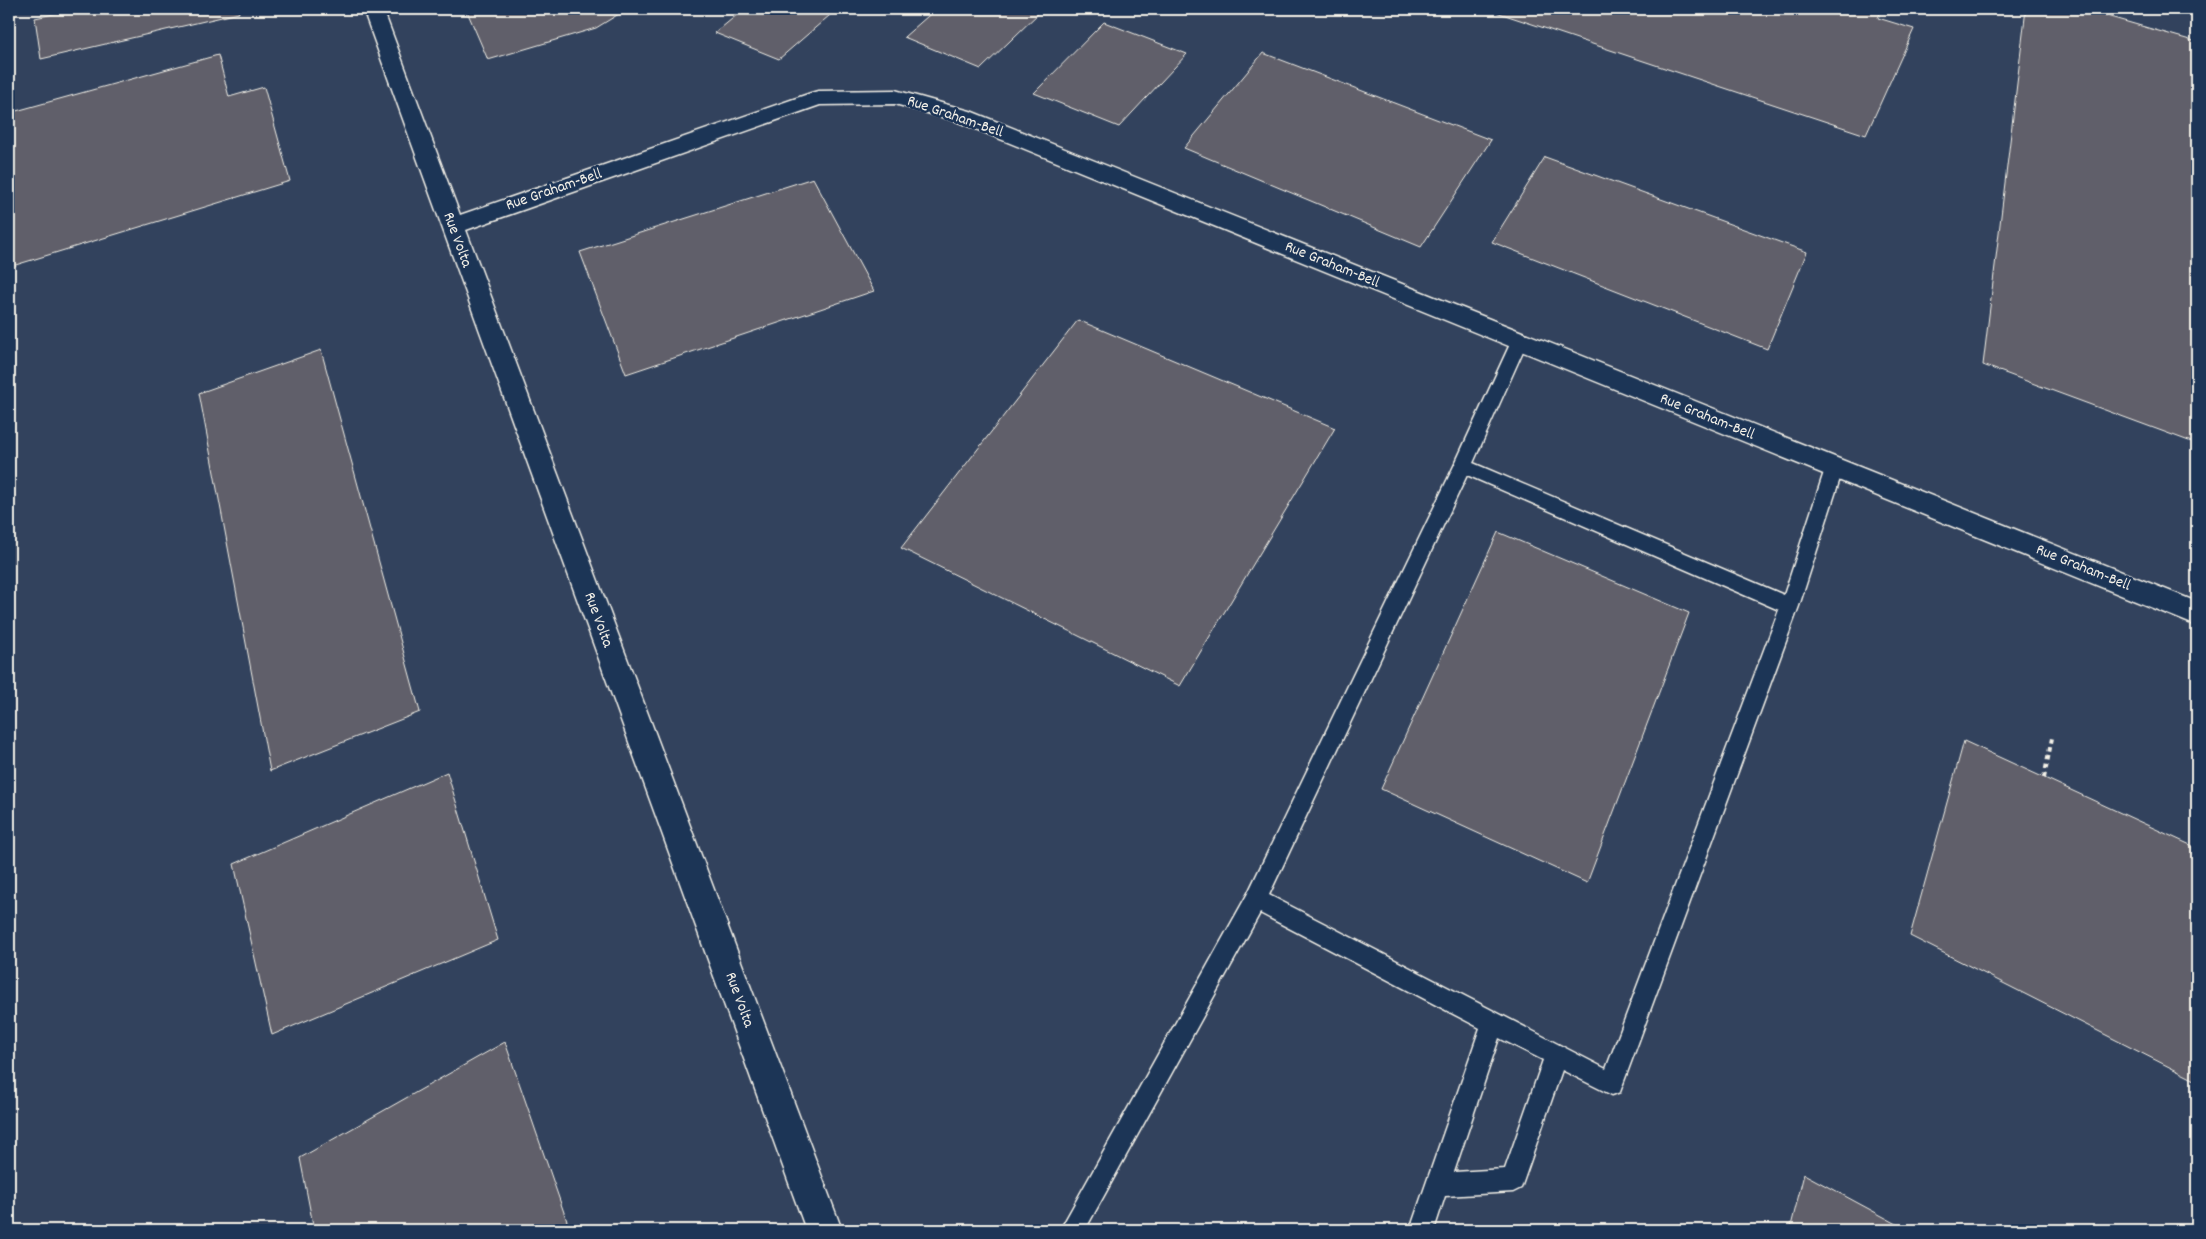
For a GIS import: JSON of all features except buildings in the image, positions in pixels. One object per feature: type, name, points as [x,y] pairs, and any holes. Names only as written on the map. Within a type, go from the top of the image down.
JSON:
[{"type":"street","name":"Rue Volta","points":[[373,9],[824,1230]]},
{"type":"street","name":"Rue Graham-Bell","points":[[452,226],[818,98],[895,97],[963,116],[2197,614]]},
{"type":"lane","points":[[1072,1230],[1256,900],[1463,466],[1519,342]]},
{"type":"lane","points":[[1463,466],[1790,606]]},
{"type":"lane","points":[[1256,900],[1612,1084],[1790,606],[1834,469]]},
{"type":"lane","points":[[1422,1230],[1493,1022]]},
{"type":"lane","points":[[1437,1185],[1513,1180],[1556,1055]]},
{"type":"path","points":[[2044,778],[2052,738]]},
{"type":"shaded area","points":[[9,9],[2197,9],[2197,1230],[9,1230]]}]
